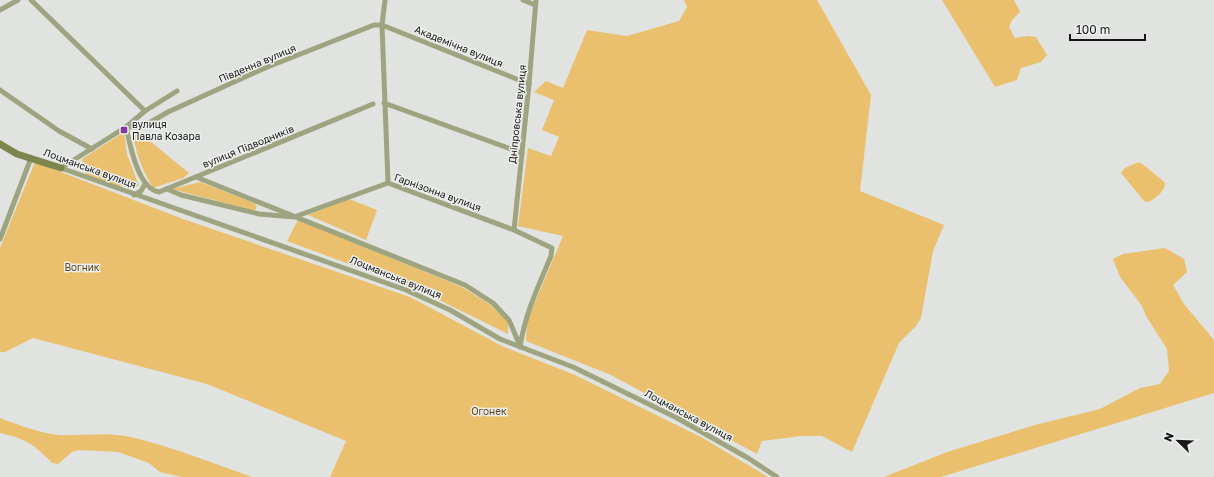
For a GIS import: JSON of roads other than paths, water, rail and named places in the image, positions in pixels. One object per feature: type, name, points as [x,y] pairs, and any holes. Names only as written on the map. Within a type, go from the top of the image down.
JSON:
[{"type":"street","points":[[0,10],[18,0]]},
{"type":"street","points":[[31,0],[145,111]]},
{"type":"street","points":[[385,0],[382,25],[388,182]]},
{"type":"street","points":[[523,0],[536,2]]},
{"type":"street","name":"Дніпровська вулиця","points":[[514,230],[536,2]]},
{"type":"street","name":"Академічна вулиця","points":[[382,25],[529,84]]},
{"type":"street","name":"Південна вулиця","points":[[126,127],[142,127],[168,112],[266,68],[363,28],[382,25]]},
{"type":"street","points":[[0,90],[59,131],[92,148]]},
{"type":"street","points":[[60,168],[126,127],[145,111],[177,91]]},
{"type":"street","points":[[384,103],[522,153]]},
{"type":"street","name":"вулиця Підводників","points":[[167,190],[373,104]]},
{"type":"street","points":[[126,127],[135,161],[145,184],[153,191],[167,190],[181,195],[259,214],[294,217]]},
{"type":"street","name":"Лоцманська вулиця","points":[[0,144],[18,154],[406,290],[450,310],[500,339],[572,367],[677,418],[748,458],[777,477]]},
{"type":"street","name":"Лоцманська вулиця","points":[[0,239],[31,158]]},
{"type":"street","points":[[196,177],[465,285],[493,303],[509,320],[520,347]]},
{"type":"street","name":"Гарнізонна вулиця","points":[[294,217],[388,182],[514,230],[552,248],[551,256],[529,306],[523,326],[520,347]]},
{"type":"street","points":[[134,195],[141,191],[145,184]]},
{"type":"place","name":"вулиця Павла Козара","points":[[124,130]]},
{"type":"park label","name":"Вогник","points":[[82,267]]},
{"type":"park label","name":"Огонек","points":[[489,411]]}]
